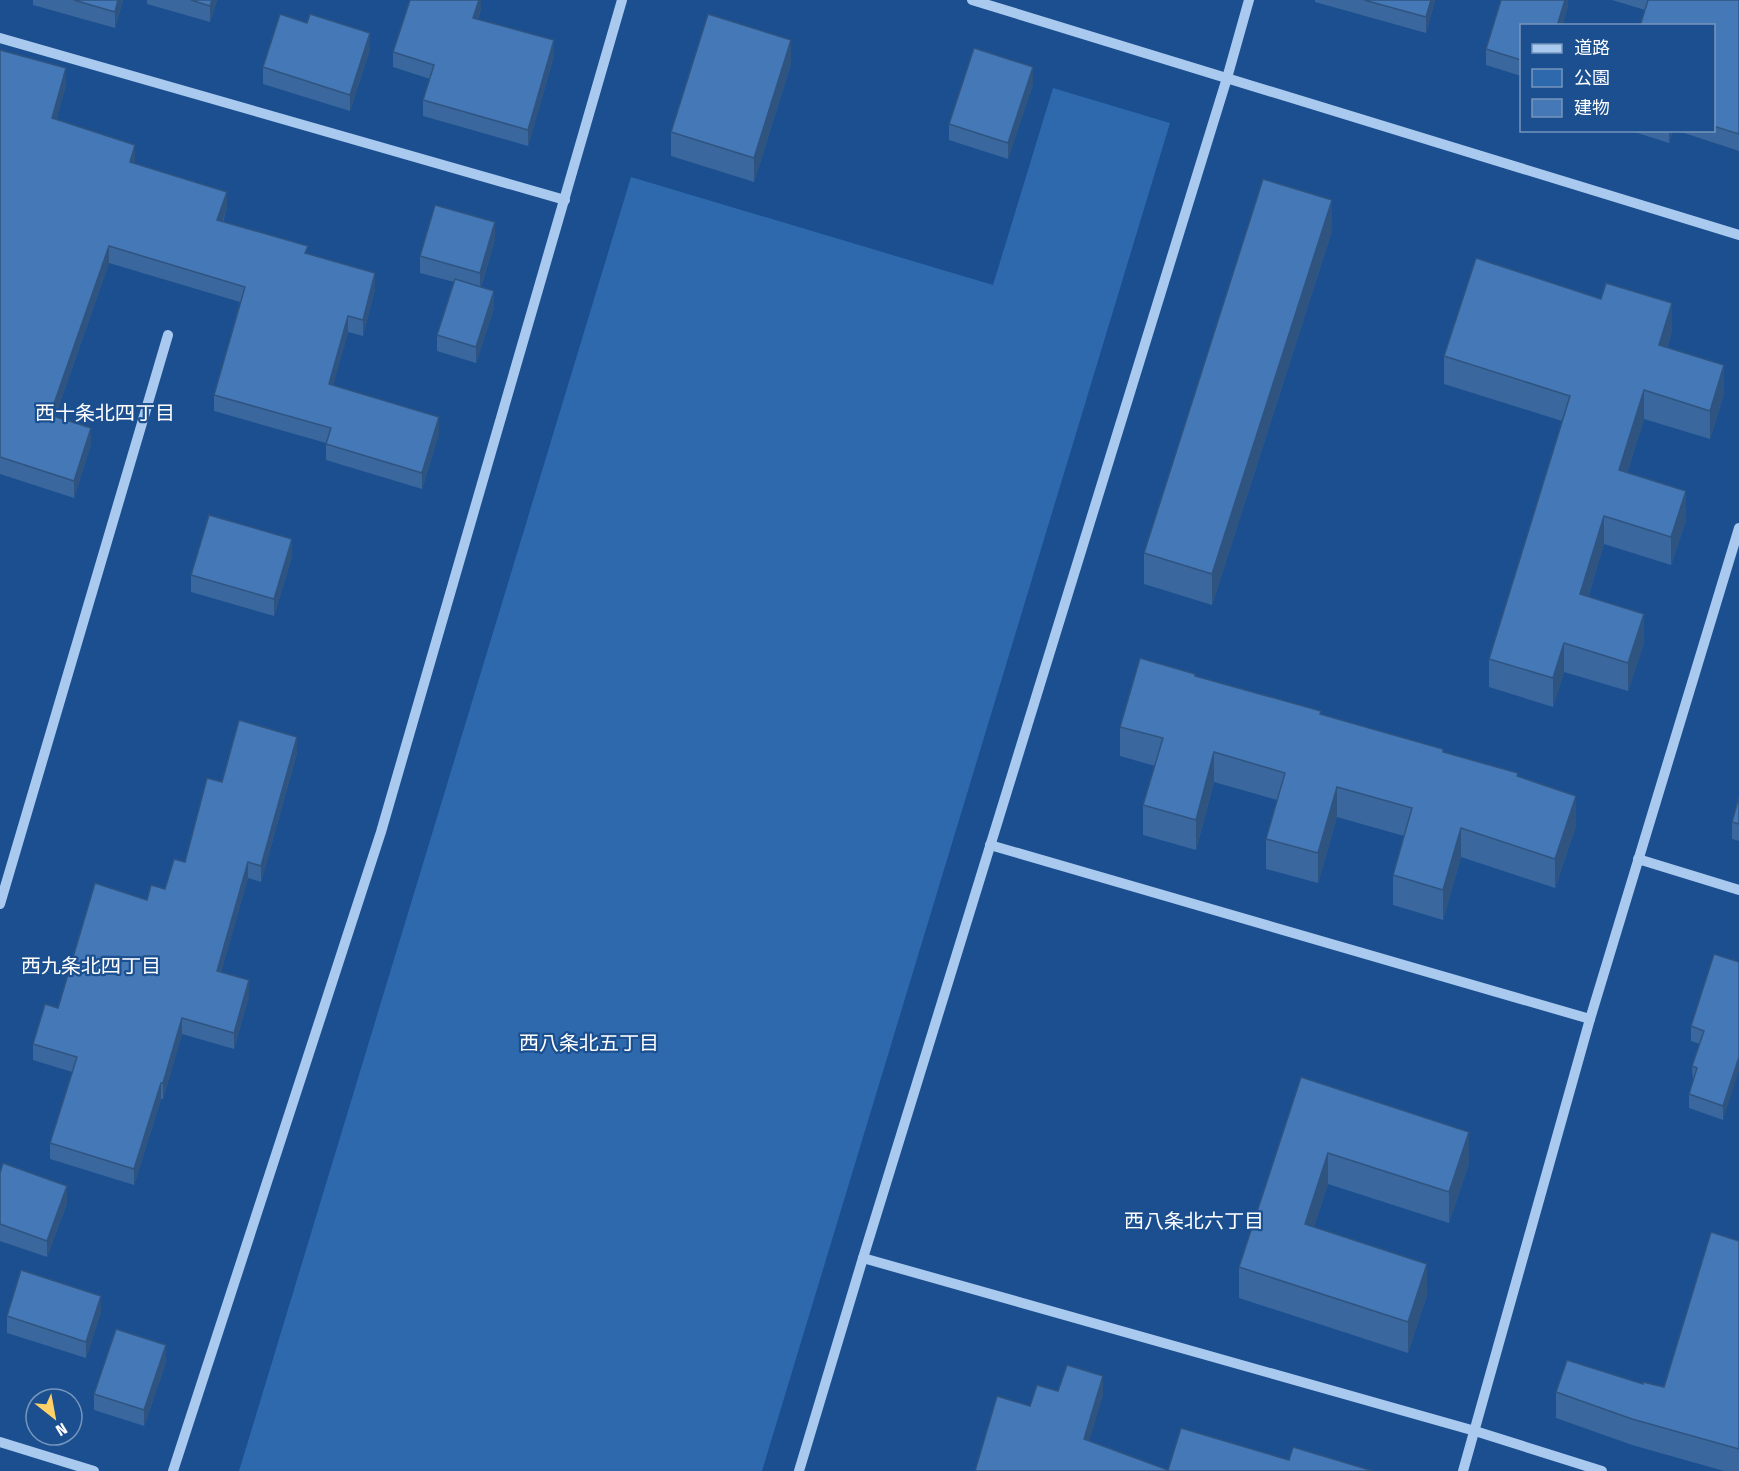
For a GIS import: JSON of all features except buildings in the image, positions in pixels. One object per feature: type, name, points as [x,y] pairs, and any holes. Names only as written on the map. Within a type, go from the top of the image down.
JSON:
[{"type":"street","points":[[173,1471],[381,832],[622,0]]},
{"type":"street","points":[[972,0],[1739,235]]},
{"type":"street","points":[[799,1471],[1249,0]]},
{"type":"street","points":[[0,38],[565,200]]},
{"type":"street","points":[[0,904],[168,335]]},
{"type":"street","points":[[1463,1471],[1590,1020],[1739,528]]},
{"type":"street","points":[[990,846],[1590,1020]]},
{"type":"street","points":[[1638,859],[1739,890]]},
{"type":"street","points":[[863,1258],[1475,1431],[1602,1471]]},
{"type":"street","points":[[0,1442],[94,1471]]},
{"type":"green space","points":[[1053,88],[1170,123],[762,1471],[239,1471],[631,177],[993,285]]},
{"type":"district","name":"西十条北四丁目","points":[[105,413]]},
{"type":"district","name":"西九条北四丁目","points":[[91,966]]},
{"type":"district","name":"西八条北五丁目","points":[[589,1043]]},
{"type":"district","name":"西八条北六丁目","points":[[1194,1221]]}]
